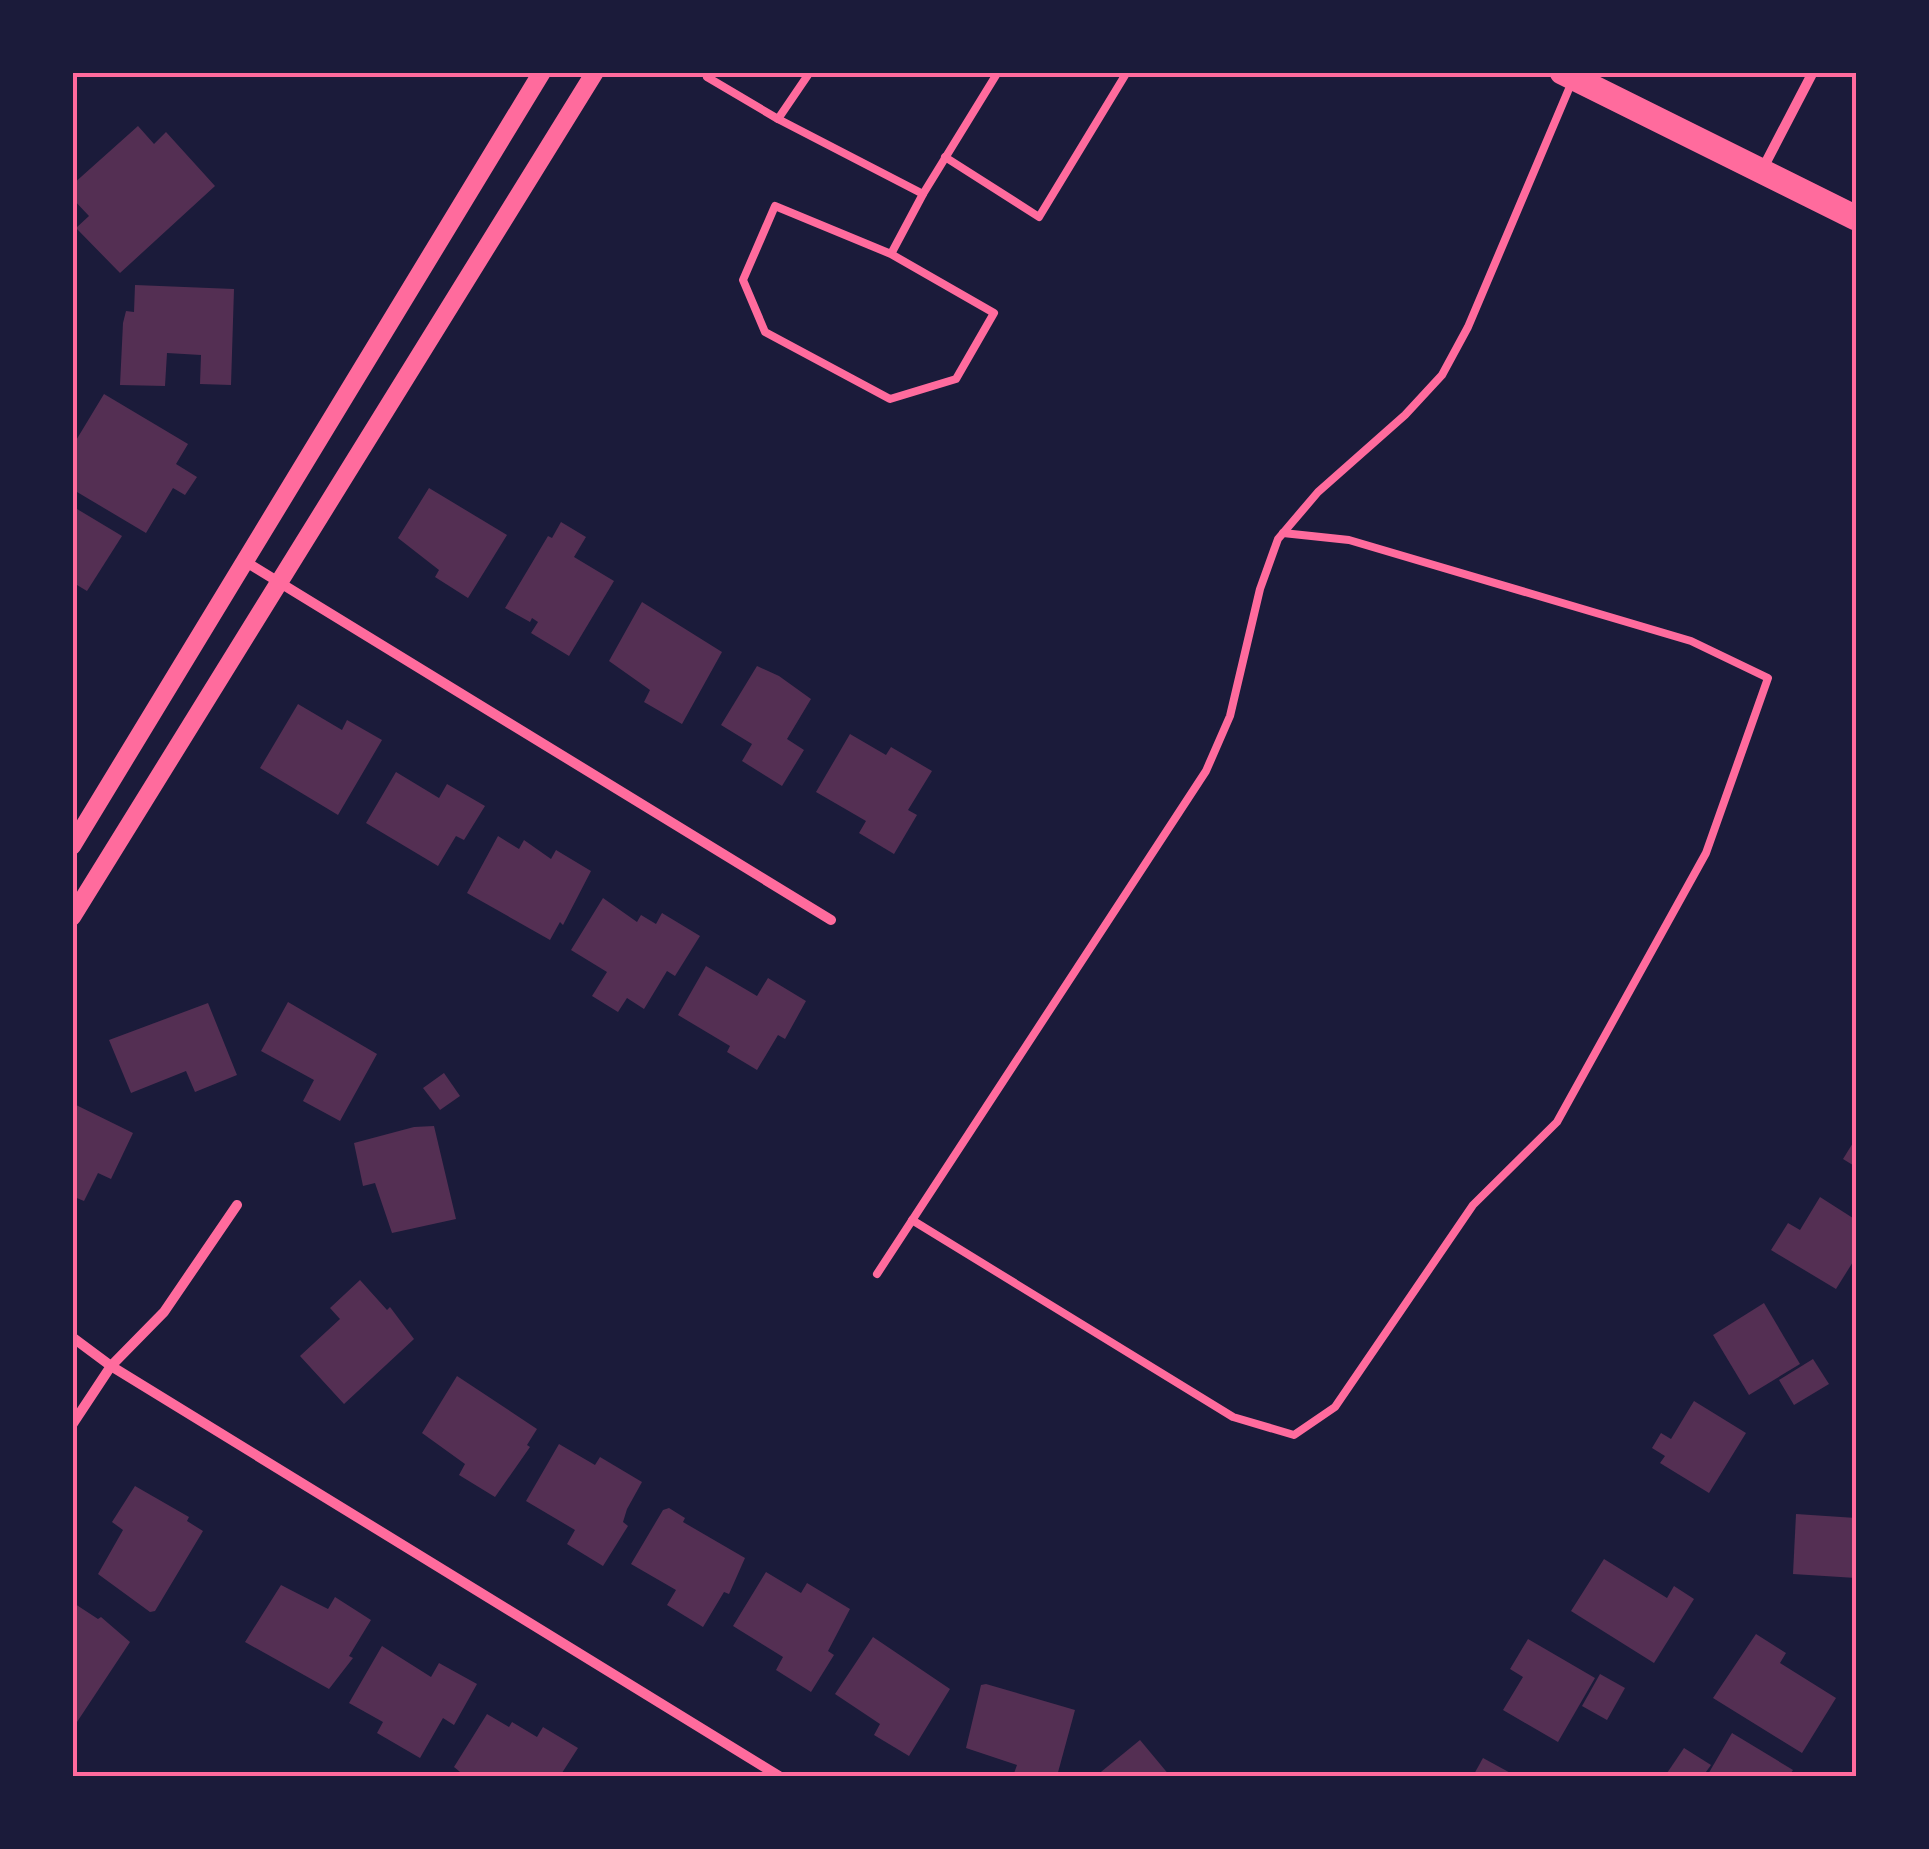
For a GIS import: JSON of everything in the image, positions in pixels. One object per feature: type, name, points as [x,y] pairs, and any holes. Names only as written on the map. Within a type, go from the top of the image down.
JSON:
[{"type":"main road","points":[[1567,76],[1856,218]]},
{"type":"street","points":[[72,846],[542,72]]},
{"type":"street","points":[[72,916],[596,72]]},
{"type":"street","points":[[1762,171],[1813,72]]},
{"type":"street","points":[[246,562],[831,920]]},
{"type":"street","points":[[72,1425],[111,1366],[164,1312],[237,1205]]},
{"type":"street","points":[[72,1336],[111,1366],[779,1776]]},
{"type":"lane","points":[[778,119],[810,72]]},
{"type":"lane","points":[[890,254],[998,72]]},
{"type":"lane","points":[[945,157],[1038,217],[1127,72]]},
{"type":"lane","points":[[705,74],[778,119],[923,194]]},
{"type":"lane","points":[[877,1274],[1206,772],[1230,716],[1260,589],[1284,533],[1318,492],[1405,415],[1442,375],[1468,327],[1567,76]]},
{"type":"lane","points":[[775,206],[890,254],[994,313],[956,379],[890,399],[765,332],[743,280],[775,206]]},
{"type":"lane","points":[[912,1220],[1232,1417],[1294,1435],[1336,1407],[1474,1205],[1557,1122],[1620,1014],[1706,853],[1768,678],[1672,636],[1349,540],[1284,533]]},
{"type":"building","points":[[138,126],[154,144],[166,132],[215,186],[120,273],[76,228],[89,216],[72,198],[72,185]]},
{"type":"building","points":[[135,285],[234,289],[231,385],[200,384],[201,355],[167,353],[165,386],[120,385],[123,323],[126,311],[134,312]]},
{"type":"building","points":[[104,394],[188,444],[176,464],[197,477],[185,495],[173,488],[146,533],[72,489],[72,447]]},
{"type":"building","points":[[429,488],[507,535],[468,598],[435,577],[439,570],[398,538]]},
{"type":"building","points":[[72,506],[122,536],[87,591],[72,582]]},
{"type":"building","points":[[561,522],[586,537],[574,557],[614,581],[569,656],[531,633],[538,622],[532,618],[530,622],[505,608],[548,536],[552,538]]},
{"type":"building","points":[[642,602],[722,652],[682,724],[644,702],[650,690],[609,661]]},
{"type":"building","points":[[757,666],[811,699],[787,739],[804,750],[782,786],[742,761],[752,744],[721,725]]},
{"type":"building","points":[[298,704],[342,730],[347,720],[382,740],[338,815],[260,768]]},
{"type":"building","points":[[850,734],[886,755],[891,747],[932,771],[908,810],[917,815],[894,854],[859,833],[866,821],[816,792]]},
{"type":"building","points":[[396,772],[439,798],[447,784],[485,806],[464,840],[456,836],[438,866],[366,823]]},
{"type":"building","points":[[498,836],[519,849],[524,840],[551,859],[556,850],[591,871],[563,925],[560,922],[550,940],[467,893]]},
{"type":"building","points":[[603,898],[637,922],[641,915],[656,924],[662,913],[700,936],[675,976],[667,971],[644,1009],[627,998],[618,1012],[592,996],[607,972],[571,950]]},
{"type":"building","points":[[706,966],[757,996],[768,978],[806,1001],[785,1039],[778,1035],[757,1070],[727,1052],[730,1046],[678,1015]]},
{"type":"building","points":[[288,1002],[377,1054],[340,1121],[303,1101],[314,1080],[261,1051]]},
{"type":"building","points":[[208,1003],[237,1075],[195,1092],[186,1071],[131,1093],[109,1040]]},
{"type":"building","points":[[444,1073],[460,1096],[440,1110],[423,1088]]},
{"type":"building","points":[[72,1103],[133,1133],[111,1179],[98,1173],[84,1201],[72,1196]]},
{"type":"building","points":[[434,1126],[456,1219],[392,1233],[375,1183],[363,1186],[354,1143],[414,1127]]},
{"type":"building","points":[[1856,1138],[1856,1167],[1843,1159]]},
{"type":"building","points":[[1820,1197],[1856,1220],[1856,1257],[1836,1289],[1771,1250],[1788,1223],[1800,1230]]},
{"type":"building","points":[[360,1280],[387,1310],[390,1307],[414,1339],[344,1404],[300,1356],[340,1319],[330,1308]]},
{"type":"building","points":[[1764,1303],[1800,1364],[1749,1395],[1713,1335]]},
{"type":"building","points":[[1813,1359],[1829,1384],[1794,1405],[1779,1380]]},
{"type":"building","points":[[457,1376],[537,1429],[527,1445],[530,1447],[495,1497],[459,1475],[465,1464],[422,1433]]},
{"type":"building","points":[[1694,1401],[1746,1433],[1709,1493],[1660,1463],[1665,1456],[1652,1448],[1661,1433],[1671,1439]]},
{"type":"building","points":[[559,1444],[595,1465],[600,1457],[642,1482],[627,1509],[623,1522],[628,1526],[603,1566],[567,1544],[575,1530],[526,1501]]},
{"type":"building","points":[[135,1486],[189,1517],[187,1521],[203,1531],[155,1611],[150,1612],[98,1574],[123,1530],[112,1522]]},
{"type":"building","points":[[669,1508],[685,1518],[683,1522],[745,1558],[729,1594],[724,1592],[703,1627],[667,1605],[676,1590],[631,1564],[663,1510]]},
{"type":"building","points":[[1796,1514],[1856,1518],[1856,1578],[1793,1574]]},
{"type":"building","points":[[1604,1559],[1667,1598],[1674,1586],[1694,1599],[1654,1663],[1571,1611]]},
{"type":"building","points":[[766,1572],[801,1593],[807,1583],[850,1609],[828,1651],[834,1655],[811,1692],[776,1670],[783,1657],[733,1626]]},
{"type":"building","points":[[281,1585],[328,1609],[335,1597],[371,1620],[349,1656],[353,1658],[329,1689],[245,1642]]},
{"type":"building","points":[[72,1602],[98,1619],[101,1617],[130,1642],[77,1722],[72,1719]]},
{"type":"building","points":[[1756,1634],[1786,1653],[1780,1663],[1836,1698],[1802,1753],[1713,1698]]},
{"type":"building","points":[[873,1637],[950,1689],[909,1756],[874,1735],[880,1724],[835,1694]]},
{"type":"building","points":[[1528,1639],[1595,1678],[1558,1742],[1503,1710],[1523,1677],[1510,1669]]},
{"type":"building","points":[[382,1646],[431,1677],[439,1663],[477,1684],[454,1725],[443,1718],[420,1758],[377,1733],[383,1722],[349,1703]]},
{"type":"building","points":[[1600,1674],[1625,1688],[1607,1720],[1582,1706]]},
{"type":"building","points":[[981,1685],[1075,1710],[1057,1776],[1013,1776],[1017,1765],[966,1748]]},
{"type":"building","points":[[487,1714],[509,1727],[512,1722],[537,1737],[543,1727],[578,1748],[560,1776],[465,1776],[454,1767]]},
{"type":"building","points":[[1732,1733],[1793,1770],[1789,1776],[1707,1776]]},
{"type":"building","points":[[1140,1740],[1170,1776],[1096,1776]]},
{"type":"building","points":[[1684,1748],[1711,1765],[1703,1776],[1665,1776]]},
{"type":"building","points":[[1483,1758],[1516,1776],[1473,1776]]}]
